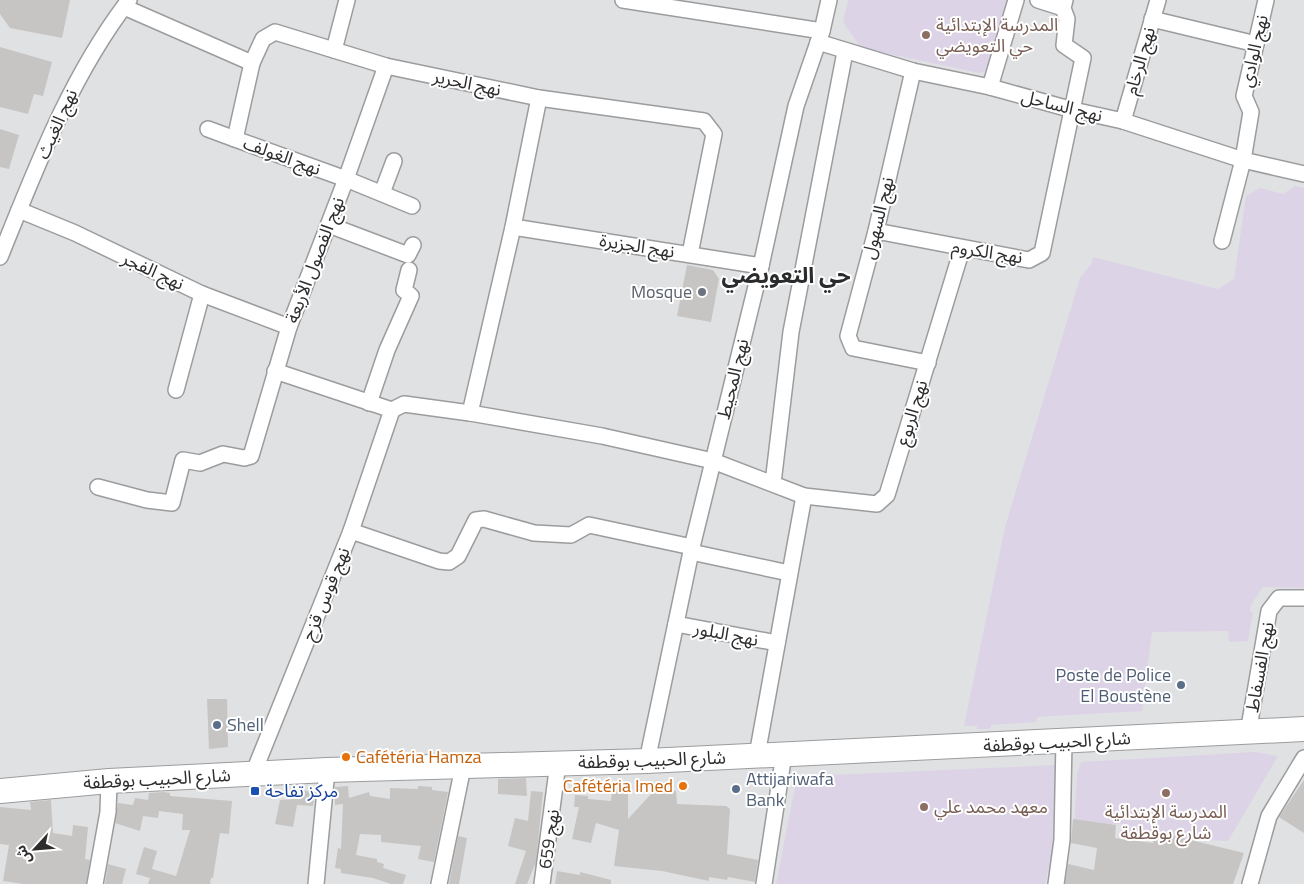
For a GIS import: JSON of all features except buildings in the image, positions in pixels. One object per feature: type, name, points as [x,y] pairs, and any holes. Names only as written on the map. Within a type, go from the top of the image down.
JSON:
[{"type":"main road","name":"شارع الحبيب بوقطفة","points":[[0,791],[109,780],[327,770],[647,761],[1304,729]]},
{"type":"street","points":[[334,50],[347,0]]},
{"type":"street","name":"نهج الساحل","points":[[622,0],[820,37],[845,52],[913,71],[990,87],[1073,110],[1123,121],[1243,160],[1304,174]]},
{"type":"street","name":"نهج المحيط","points":[[647,761],[691,550],[760,266],[796,106],[820,37],[830,0]]},
{"type":"street","points":[[990,87],[1016,0]]},
{"type":"street","points":[[1038,0],[1064,4]]},
{"type":"street","name":"نهج الرخام","points":[[1123,121],[1158,0]]},
{"type":"street","name":"نهج الوادي","points":[[1222,241],[1243,160],[1251,112],[1244,96],[1266,0]]},
{"type":"street","points":[[127,3],[252,63]]},
{"type":"street","name":"نهج الغيث","points":[[0,257],[77,80],[93,52],[127,3]]},
{"type":"street","name":"نهج الكروم","points":[[876,231],[962,249],[1030,260],[1042,253],[1083,58],[1064,45],[1067,19],[1064,4]]},
{"type":"street","points":[[1152,19],[1256,44]]},
{"type":"street","name":"نهج الحرير","points":[[252,63],[263,38],[275,32],[386,66],[539,98],[704,122],[714,134],[690,254]]},
{"type":"street","points":[[773,482],[791,332],[845,52]]},
{"type":"street","name":"نهج الغولف","points":[[252,63],[235,139],[346,179],[412,206]]},
{"type":"street","name":"نهج الفصول الأربعة","points":[[98,487],[147,500],[172,503],[183,460],[200,463],[223,454],[244,458],[251,456],[275,371],[290,327],[386,66]]},
{"type":"street","name":"نهج السهول","points":[[913,71],[876,231],[848,336],[853,348],[928,363]]},
{"type":"street","points":[[470,413],[513,227],[539,98]]},
{"type":"street","points":[[208,129],[235,139]]},
{"type":"street","points":[[382,193],[394,161]]},
{"type":"street","name":"نهج الفجر","points":[[19,210],[76,233],[202,294],[290,327]]},
{"type":"street","points":[[329,225],[408,256],[414,245]]},
{"type":"street","name":"نهج الجزيرة","points":[[513,227],[760,266]]},
{"type":"street","name":"نهج الربوع","points":[[392,410],[404,404],[470,413],[602,436],[713,461],[773,482],[804,496],[876,504],[887,495],[962,249]]},
{"type":"street","points":[[369,403],[387,350],[411,296],[404,290],[409,270]]},
{"type":"street","points":[[176,390],[202,294]]},
{"type":"street","points":[[275,371],[392,410]]},
{"type":"street","name":"نهج قوس قزح","points":[[253,774],[351,531],[392,410]]},
{"type":"street","points":[[757,756],[804,496]]},
{"type":"street","points":[[351,531],[439,561],[449,562],[458,556],[476,520],[484,519],[534,533],[562,535],[571,535],[589,525],[789,573]]},
{"type":"street","name":"نهج الفسفاط","points":[[1248,733],[1270,612],[1279,598],[1304,598]]},
{"type":"street","name":"نهج البلور","points":[[676,624],[777,643]]},
{"type":"street","points":[[1056,884],[1062,840],[1064,741]]},
{"type":"street","points":[[764,884],[784,754]]},
{"type":"street","points":[[1250,884],[1269,816],[1304,758]]},
{"type":"street","name":"نهج 659","points":[[542,884],[558,763]]},
{"type":"street","points":[[439,884],[463,767]]},
{"type":"street","points":[[316,884],[327,770]]},
{"type":"street","points":[[95,884],[108,812],[109,780]]},
{"type":"shaded area","name":"المدرسة الإبتدائية حي التعويضي","points":[[848,0],[1009,0],[990,69],[979,73],[861,48],[843,22]]},
{"type":"shaded area","points":[[1295,186],[1304,188],[1304,588],[1263,587],[1251,605],[1250,612],[1253,612],[1248,641],[1229,642],[1228,631],[1152,632],[1142,711],[1037,717],[1036,722],[991,725],[990,729],[964,726],[1005,527],[1080,278],[1091,264],[1093,257],[1218,289],[1234,279],[1246,196],[1260,188],[1283,194]]},
{"type":"shaded area","name":"المدرسة الإبتدائية شارع بوقطفة","points":[[1254,752],[1278,756],[1228,841],[1146,838],[1145,832],[1124,834],[1121,824],[1074,827],[1077,774],[1081,762]]},
{"type":"shaded area","name":"معهد محمد علي","points":[[1056,765],[1058,827],[1045,884],[776,884],[795,787],[808,776]]},
{"type":"place","name":"المدرسة الإبتدائية حي التعويضي","points":[[926,35]]},
{"type":"place","name":"Mosque","points":[[702,292]]},
{"type":"place","name":"Poste de Police El Boustène","points":[[1181,685]]},
{"type":"place","name":"Shell","points":[[217,725]]},
{"type":"place","name":"Cafétéria Hamza","points":[[346,757]]},
{"type":"place","name":"Cafétéria Imed","points":[[683,786]]},
{"type":"place","name":"Attijariwafa Bank","points":[[736,789]]},
{"type":"place","name":"مركز تفاحة","points":[[255,791]]},
{"type":"place","name":"المدرسة الإبتدائية شارع بوقطفة","points":[[1166,793]]},
{"type":"place","name":"معهد محمد علي","points":[[924,807]]},
{"type":"district","name":"حي التعويضي","points":[[786,275]]}]
